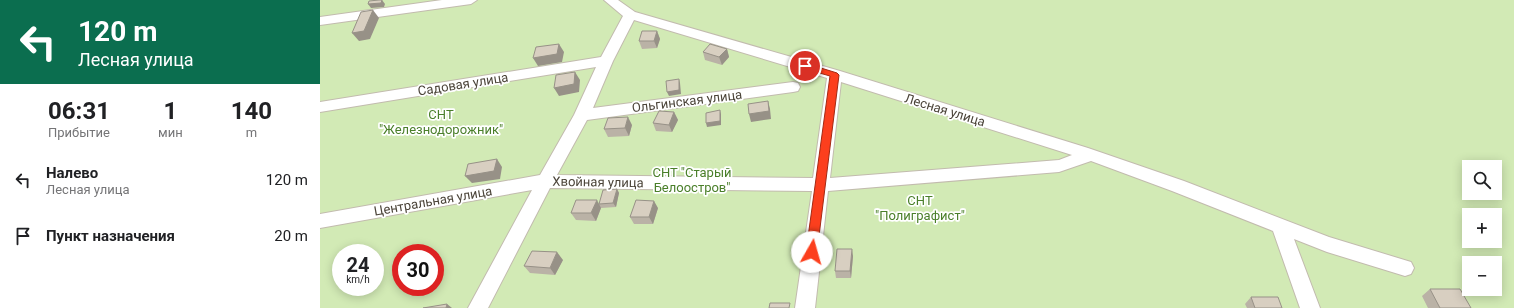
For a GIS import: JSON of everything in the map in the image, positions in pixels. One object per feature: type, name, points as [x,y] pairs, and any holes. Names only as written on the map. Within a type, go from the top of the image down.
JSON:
[{"type":"street","points":[[320,21],[471,0]]},
{"type":"street","name":"Лесная улица","points":[[610,0],[630,15],[835,75],[1091,156],[1178,186],[1327,244],[1405,268]]},
{"type":"street","points":[[478,308],[545,181],[582,115],[606,61],[630,15]]},
{"type":"street","name":"Садовая улица","points":[[320,107],[606,61]]},
{"type":"street","points":[[805,308],[835,75]]},
{"type":"street","name":"Ольгинская улица","points":[[582,115],[792,87]]},
{"type":"street","name":"Хвойная улица","points":[[545,181],[820,185],[1059,166],[1091,156]]},
{"type":"street","name":"Центральная улица","points":[[320,221],[545,181]]},
{"type":"street","points":[[1280,225],[1310,308]]},
{"type":"green space","points":[[320,0],[1514,0],[1514,308],[320,308]]},
{"type":"building","points":[[382,0],[381,3],[368,4],[369,1]]},
{"type":"building","points":[[373,10],[364,31],[352,33],[361,12]]},
{"type":"building","points":[[642,31],[657,31],[654,41],[639,41]]},
{"type":"building","points":[[559,44],[557,54],[533,58],[536,47]]},
{"type":"building","points":[[710,44],[727,49],[719,57],[703,52]]},
{"type":"building","points":[[575,72],[574,84],[554,88],[556,75]]},
{"type":"building","points":[[679,79],[679,90],[667,92],[666,81]]},
{"type":"building","points":[[768,101],[769,111],[749,114],[748,104]]},
{"type":"building","points":[[720,110],[720,121],[706,123],[706,113]]},
{"type":"building","points":[[659,111],[674,112],[669,125],[653,123]]},
{"type":"building","points":[[628,117],[625,128],[604,129],[608,118]]},
{"type":"building","points":[[497,159],[494,171],[465,176],[468,164]]},
{"type":"building","points":[[617,189],[613,203],[599,204],[603,190]]},
{"type":"building","points":[[576,200],[597,200],[591,213],[571,213]]},
{"type":"building","points":[[636,200],[654,201],[649,217],[630,217]]},
{"type":"building","points":[[837,249],[852,249],[850,271],[835,271]]},
{"type":"building","points":[[532,251],[557,252],[550,268],[524,266]]},
{"type":"building","points":[[1430,289],[1460,289],[1462,296],[1464,296],[1471,308],[1440,308]]},
{"type":"building","points":[[1251,297],[1278,297],[1282,308],[1255,308]]},
{"type":"building","points":[[770,303],[790,303],[789,308],[769,308]]},
{"type":"building","points":[[447,304],[446,308],[423,308]]},
{"type":"route","points":[[805,66],[835,75],[812,252]]},
{"type":"park label","name":"СНТ \"Железнодорожник\"","points":[[441,122]]},
{"type":"park label","name":"СНТ \"Старый Белоостров\"","points":[[692,180]]},
{"type":"park label","name":"СНТ \"Полиграфист\"","points":[[920,208]]}]
